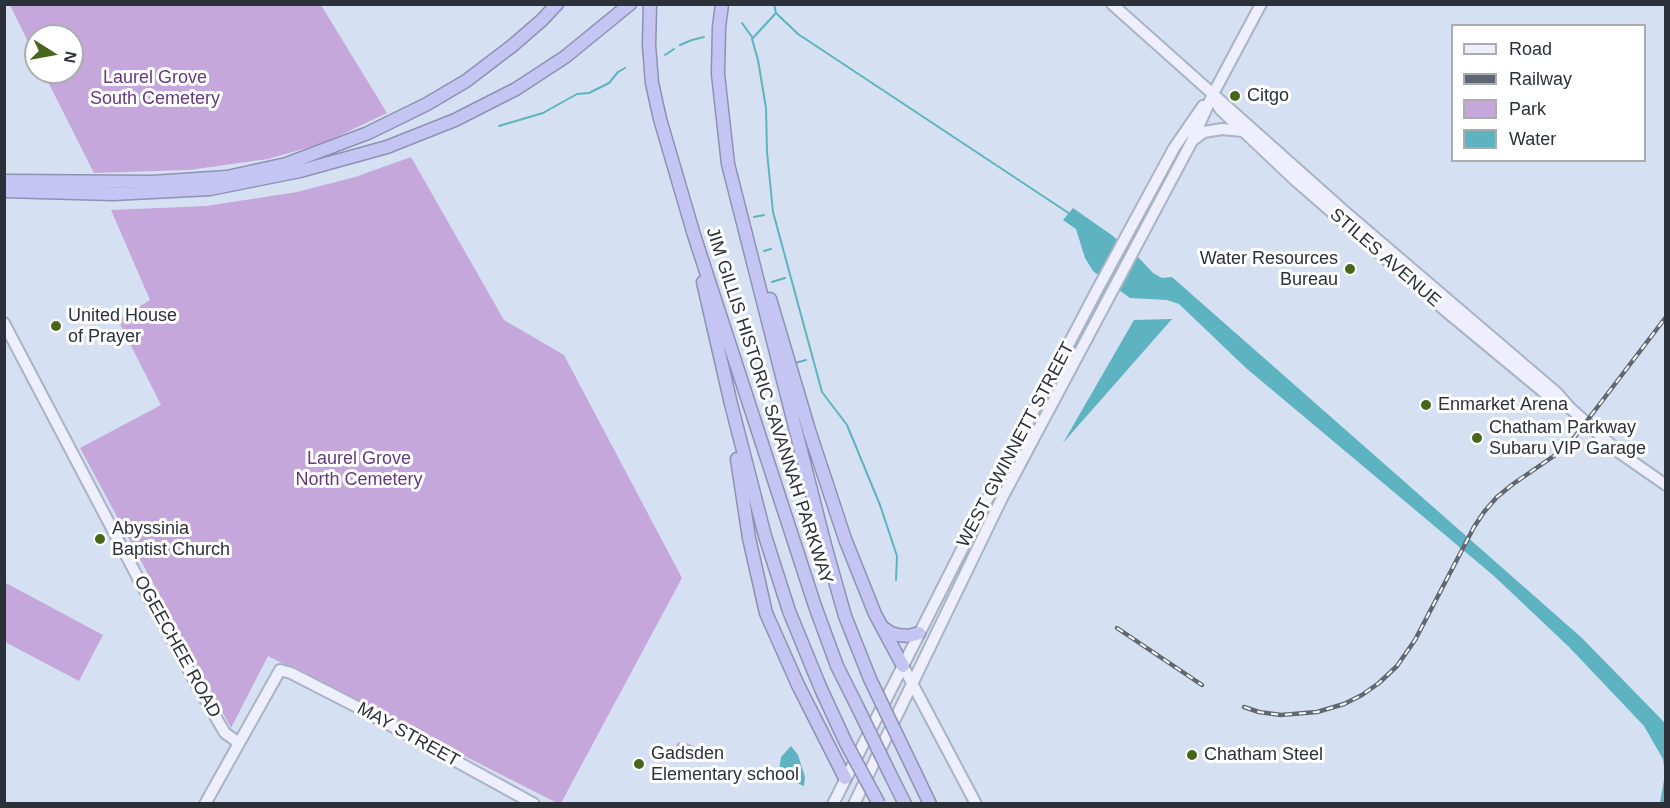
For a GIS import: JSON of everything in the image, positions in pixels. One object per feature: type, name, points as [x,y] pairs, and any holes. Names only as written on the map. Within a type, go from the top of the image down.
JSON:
[{"type":"highway","points":[[4,181],[152,182],[227,177],[286,164],[368,133],[427,104],[466,81],[512,46],[542,20],[556,4]]},
{"type":"highway","name":"JIM GILLIS HISTORIC SAVANNAH PARKWAY","points":[[650,4],[649,45],[652,83],[660,119],[694,235],[815,606],[837,666],[905,804]]},
{"type":"highway","name":"JIM GILLIS HISTORIC SAVANNAH PARKWAY","points":[[722,4],[718,74],[728,164],[826,549],[845,616],[870,679],[930,804]]},
{"type":"highway","points":[[4,191],[112,194],[210,189],[300,171],[387,147],[455,120],[516,89],[565,57],[628,6]]},
{"type":"highway","points":[[694,235],[709,312],[747,471],[789,611],[846,743],[879,804]]},
{"type":"highway","points":[[750,250],[767,291],[844,539],[860,581],[903,666]]},
{"type":"highway","points":[[731,404],[749,538],[766,613],[778,643],[845,778]]},
{"type":"highway","points":[[882,627],[898,635],[909,636],[919,633]]},
{"type":"highway","points":[[909,760],[939,804]]},
{"type":"street","name":"STILES AVENUE","points":[[1112,4],[1344,211],[1557,393],[1570,408],[1620,453],[1665,485]]},
{"type":"street","name":"WEST GWINNETT STREET","points":[[855,803],[1002,498],[1193,140],[1213,94],[1261,4]]},
{"type":"street","name":"STILES AVENUE","points":[[1213,94],[1220,109],[1296,181],[1422,291],[1552,399],[1570,408]]},
{"type":"street","name":"WEST GWINNETT STREET","points":[[833,804],[1096,292],[1183,132],[1213,94]]},
{"type":"street","points":[[1193,140],[1204,132],[1222,129],[1243,131]]},
{"type":"street","name":"OGEECHEE ROAD","points":[[4,323],[138,578],[199,688],[225,733],[239,743]]},
{"type":"street","points":[[903,666],[976,804]]},
{"type":"street","name":"MAY STREET","points":[[239,743],[280,670],[291,673],[361,709],[534,804]]},
{"type":"street","points":[[205,804],[239,743]]},
{"type":"street","points":[[845,778],[855,803]]},
{"type":"green space","name":"Laurel Grove South Cemetery","points":[[10,5],[321,5],[387,113],[324,143],[268,159],[189,170],[94,173],[49,84],[84,84],[84,24],[24,24],[24,34]]},
{"type":"green space","name":"Laurel Grove North Cemetery","points":[[411,157],[504,320],[564,355],[682,578],[561,803],[268,656],[231,728],[80,448],[161,405],[118,320],[150,300],[111,210],[206,206],[297,192],[355,177]]},
{"type":"green space","points":[[4,582],[103,635],[79,681],[5,642]]},
{"type":"green space","points":[[678,742],[685,746],[687,743],[695,747],[693,756],[690,755],[688,758],[674,750]]},
{"type":"water","points":[[1073,208],[1113,236],[1153,273],[1162,278],[1172,277],[1582,638],[1665,723],[1665,774],[1663,759],[1644,726],[1569,647],[1494,576],[1246,368],[1179,304],[1167,300],[1130,298],[1093,271],[1085,258],[1076,229],[1063,220]]},
{"type":"water","points":[[1172,319],[1063,443],[1134,320]]},
{"type":"water","points":[[791,746],[798,755],[805,777],[804,786],[783,777],[779,771],[781,757]]},
{"type":"water","points":[[1665,774],[1665,803],[1660,803]]},
{"type":"waterway","points":[[774,4],[776,13],[798,34],[1070,214]]},
{"type":"waterway","points":[[776,13],[752,39],[766,108],[767,152],[773,212],[822,392],[847,425],[880,505],[897,556],[896,580]]},
{"type":"waterway","points":[[742,23],[752,37]]},
{"type":"waterway","points":[[680,45],[704,37]]},
{"type":"waterway","points":[[665,55],[674,49]]},
{"type":"waterway","points":[[499,126],[543,113],[577,94],[589,93],[609,83],[618,72],[625,68]]},
{"type":"waterway","points":[[754,217],[764,215]]},
{"type":"waterway","points":[[764,251],[771,249]]},
{"type":"waterway","points":[[772,282],[785,278]]},
{"type":"waterway","points":[[795,363],[806,360]]},
{"type":"railway","points":[[1244,707],[1281,715],[1317,712],[1344,704],[1379,683],[1397,666],[1415,640],[1484,512],[1513,484],[1567,447],[1666,317]]},
{"type":"railway","points":[[1117,628],[1202,685]]},
{"type":"place","name":"Citgo","points":[[1235,96]]},
{"type":"place","name":"Water Resources Bureau","points":[[1350,269]]},
{"type":"place","name":"United House of Prayer","points":[[56,326]]},
{"type":"place","name":"Enmarket Arena","points":[[1426,405]]},
{"type":"place","name":"Chatham Parkway Subaru VIP Garage","points":[[1477,438]]},
{"type":"place","name":"Abyssinia Baptist Church","points":[[100,539]]},
{"type":"place","name":"Chatham Steel","points":[[1192,755]]},
{"type":"place","name":"Gadsden Elementary school","points":[[639,764]]}]
